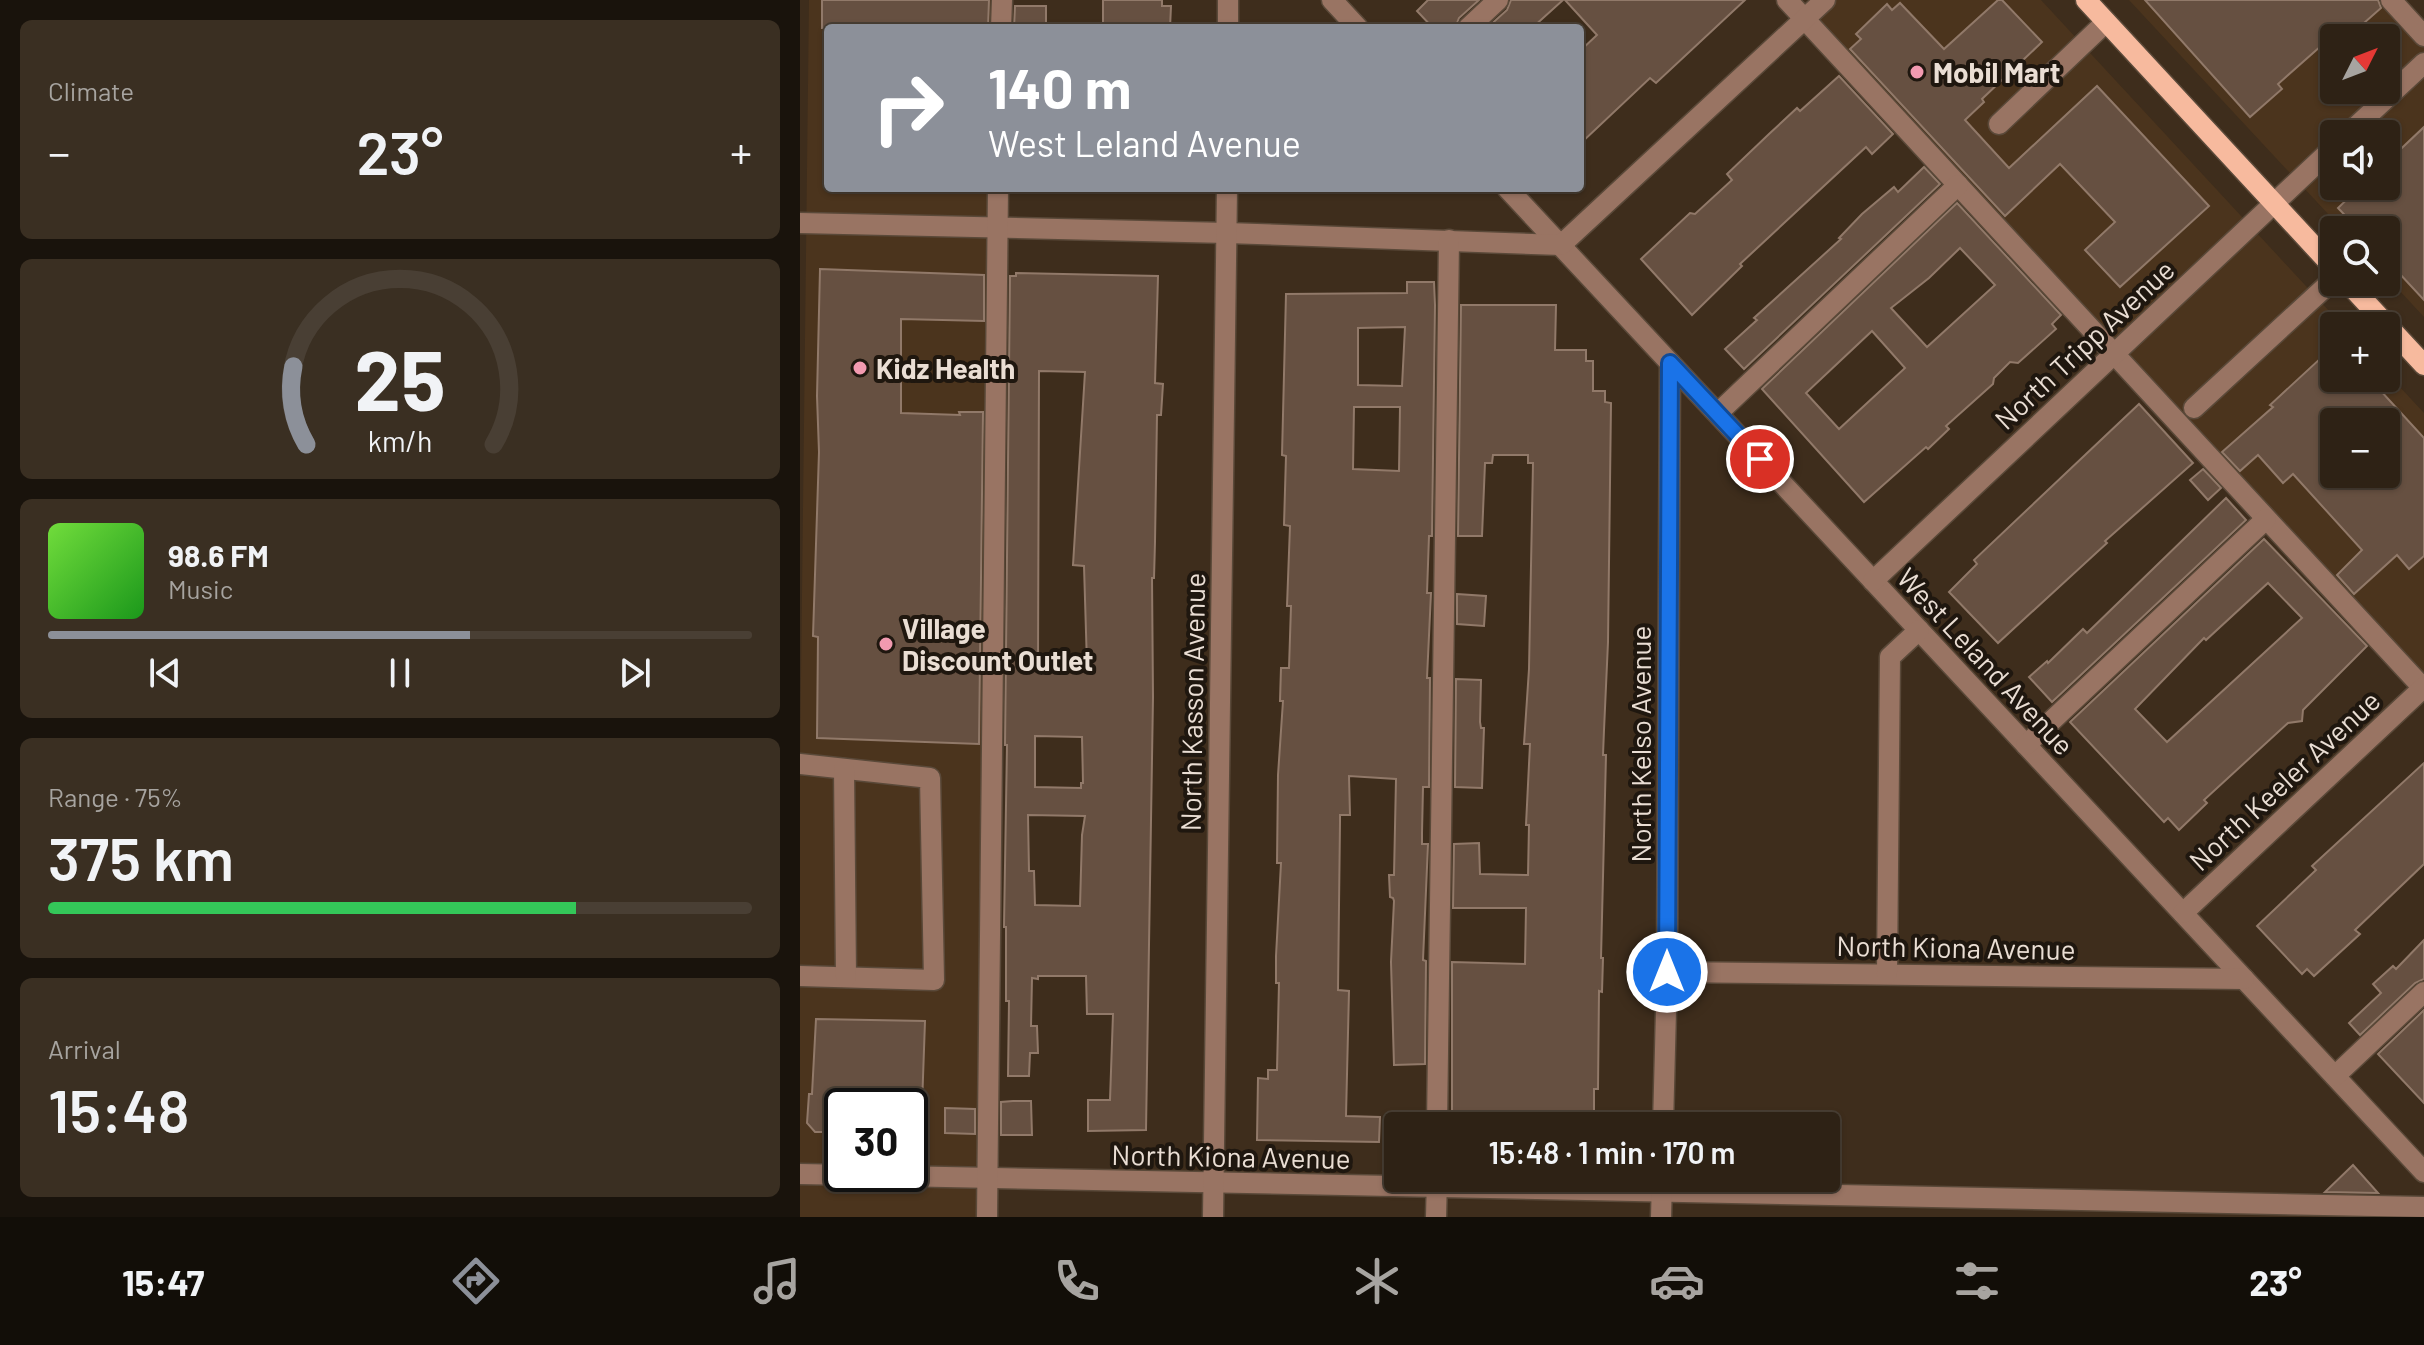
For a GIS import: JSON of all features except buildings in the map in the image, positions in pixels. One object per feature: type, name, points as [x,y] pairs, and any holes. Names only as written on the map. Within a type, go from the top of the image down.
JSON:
[{"type":"main road","points":[[2086,0],[2320,253]]},
{"type":"main road","points":[[2360,296],[2424,365]]},
{"type":"street","points":[[1001,24],[1002,0]]},
{"type":"street","points":[[1228,0],[1228,24]]},
{"type":"street","points":[[1332,0],[1354,24]]},
{"type":"street","points":[[1472,24],[1498,0]]},
{"type":"street","points":[[1787,0],[2424,688]]},
{"type":"street","points":[[800,223],[1561,245],[1825,0]]},
{"type":"street","points":[[2391,0],[2424,36]]},
{"type":"street","points":[[1999,124],[2106,22]]},
{"type":"street","points":[[2363,120],[2424,63]]},
{"type":"street","name":"North Tripp Avenue","points":[[1873,581],[2320,160]]},
{"type":"street","points":[[1718,413],[1958,185]]},
{"type":"street","points":[[987,1217],[998,192]]},
{"type":"street","name":"North Kasson Avenue","points":[[1213,1217],[1227,192]]},
{"type":"street","name":"West Leland Avenue","points":[[1511,192],[2424,1172]]},
{"type":"street","points":[[1437,1112],[1449,240]]},
{"type":"street","points":[[2194,408],[2320,292]]},
{"type":"street","name":"North Kelso Avenue","points":[[1663,1112],[1670,363]]},
{"type":"street","points":[[2026,745],[2266,519]]},
{"type":"street","points":[[1887,974],[1890,657],[1919,630]]},
{"type":"street","name":"North Keeler Avenue","points":[[2183,913],[2424,688]]},
{"type":"street","points":[[800,764],[930,778],[934,980],[800,976]]},
{"type":"street","points":[[844,769],[846,977]]},
{"type":"street","name":"North Kiona Avenue","points":[[1667,972],[2244,979]]},
{"type":"street","points":[[2335,1076],[2424,992]]},
{"type":"street","name":"North Kiona Avenue","points":[[800,1174],[1213,1183],[1384,1183]]},
{"type":"street","name":"North Kiona Avenue","points":[[1840,1190],[2424,1207]]},
{"type":"street","points":[[1436,1192],[1436,1217]]},
{"type":"street","points":[[1661,1217],[1662,1192]]},
{"type":"shaded area","points":[[809,0],[1005,0],[1004,24],[824,24],[824,192],[1003,192],[990,1217],[800,1217],[800,763]]},
{"type":"shaded area","points":[[1830,0],[2041,0],[2330,312],[2320,312],[2320,392],[2400,392],[2400,387],[2424,413],[2424,679],[1811,18]]},
{"type":"shaded area","points":[[2129,0],[2379,0],[2424,48],[2424,317],[2400,291],[2400,216],[2330,216]]},
{"type":"place","name":"Mobil Mart","points":[[1917,72]]},
{"type":"place","name":"Kidz Health","points":[[860,368]]},
{"type":"place","name":"Village Discount Outlet","points":[[886,644]]},
{"type":"route","points":[[1667,972],[1670,363],[1760,459]]}]
